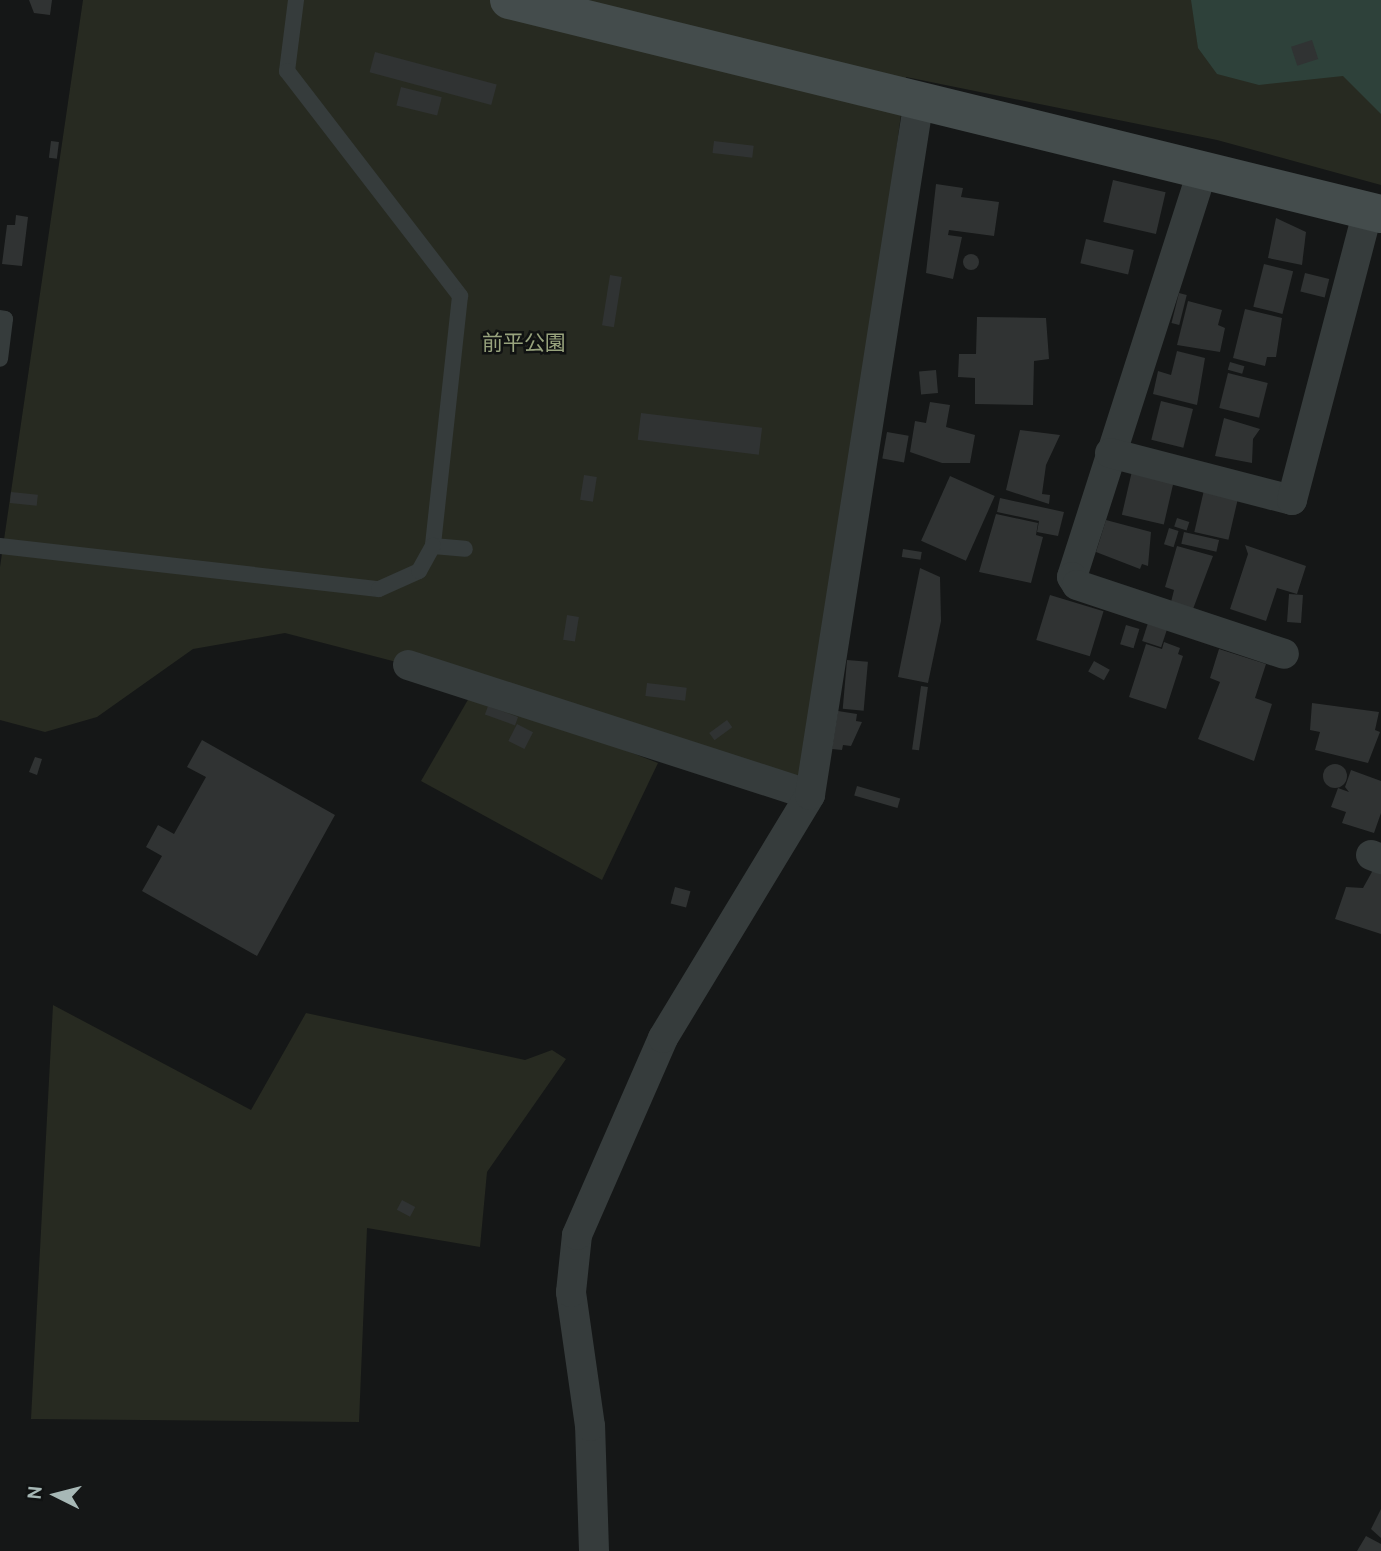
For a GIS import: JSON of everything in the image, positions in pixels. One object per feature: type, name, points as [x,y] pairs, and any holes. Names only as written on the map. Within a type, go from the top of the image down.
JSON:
[{"type":"street","points":[[509,0],[1374,213],[1292,500],[1110,453]]},
{"type":"street","points":[[594,1551],[590,1426],[571,1292],[577,1235],[663,1038],[810,795],[919,100]]},
{"type":"street","points":[[1202,172],[1072,577],[1077,585],[1284,654]]},
{"type":"street","points":[[408,665],[810,795]]},
{"type":"lane","points":[[0,546],[379,589],[419,571],[433,546],[460,296],[287,71],[296,0]]},
{"type":"lane","points":[[0,318],[5,319],[0,359]]},
{"type":"lane","points":[[433,546],[465,549]]},
{"type":"green space","name":"前平公園","points":[[83,0],[1381,0],[1381,185],[1217,140],[906,77],[810,795],[408,665],[285,633],[193,649],[97,717],[45,732],[0,720],[0,567]]},
{"type":"green space","points":[[473,691],[658,763],[602,880],[421,781]]},
{"type":"green space","points":[[53,1005],[251,1110],[306,1013],[525,1060],[552,1050],[566,1059],[487,1172],[480,1247],[367,1228],[359,1422],[31,1419]]},
{"type":"shaded area","points":[[1191,0],[1381,0],[1381,114],[1343,76],[1259,85],[1217,74],[1198,48]]},
{"type":"building","points":[[29,0],[52,0],[50,15],[34,13]]},
{"type":"building","points":[[1312,40],[1318,59],[1297,66],[1291,47]]},
{"type":"building","points":[[375,52],[497,85],[491,105],[370,72]]},
{"type":"building","points":[[401,87],[442,97],[437,116],[396,105]]},
{"type":"building","points":[[51,141],[59,142],[57,159],[49,158]]},
{"type":"building","points":[[714,141],[754,146],[752,158],[713,153]]},
{"type":"building","points":[[1113,180],[1166,192],[1156,234],[1103,222]]},
{"type":"building","points":[[936,184],[963,188],[961,197],[999,202],[994,236],[949,230],[948,235],[962,237],[953,279],[926,273]]},
{"type":"building","points":[[16,215],[28,217],[22,266],[2,264],[7,225],[15,225]]},
{"type":"building","points":[[1276,218],[1306,232],[1302,265],[1268,258]]},
{"type":"building","points":[[1086,239],[1134,250],[1128,274],[1080,263]]},
{"type":"building","points":[[968,254],[974,254],[979,262],[977,268],[968,270],[963,265],[963,259]]},
{"type":"building","points":[[1264,264],[1293,271],[1282,314],[1253,307]]},
{"type":"building","points":[[1305,273],[1329,279],[1325,297],[1300,291]]},
{"type":"building","points":[[610,275],[622,277],[614,327],[602,325]]},
{"type":"building","points":[[1179,293],[1187,295],[1179,325],[1172,323]]},
{"type":"building","points":[[1188,301],[1222,310],[1218,325],[1225,328],[1220,352],[1177,345]]},
{"type":"building","points":[[1245,309],[1282,318],[1276,357],[1267,357],[1265,366],[1233,358]]},
{"type":"building","points":[[977,317],[1046,318],[1049,359],[1034,361],[1033,405],[975,404],[975,378],[958,377],[959,354],[976,354]]},
{"type":"building","points":[[1177,351],[1205,358],[1197,405],[1153,394],[1158,371],[1171,375]]},
{"type":"building","points":[[1230,362],[1244,366],[1242,374],[1228,370]]},
{"type":"building","points":[[936,370],[938,393],[921,394],[919,371]]},
{"type":"building","points":[[1228,373],[1268,383],[1259,418],[1219,408]]},
{"type":"building","points":[[1161,401],[1193,409],[1183,448],[1151,440]]},
{"type":"building","points":[[930,402],[950,405],[946,427],[975,435],[970,463],[942,463],[910,452],[915,421],[926,423]]},
{"type":"building","points":[[641,413],[762,428],[759,455],[638,440]]},
{"type":"building","points":[[1224,418],[1260,429],[1253,439],[1252,463],[1215,456]]},
{"type":"building","points":[[1020,430],[1060,435],[1046,465],[1042,494],[1050,495],[1049,504],[1006,490]]},
{"type":"building","points":[[887,432],[909,436],[904,462],[882,459]]},
{"type":"building","points":[[1132,471],[1174,481],[1164,525],[1122,515]]},
{"type":"building","points":[[584,475],[597,477],[593,502],[580,500]]},
{"type":"building","points":[[950,476],[995,496],[966,561],[921,541]]},
{"type":"building","points":[[1204,490],[1238,498],[1228,540],[1194,532]]},
{"type":"building","points":[[11,492],[38,495],[37,506],[10,503]]},
{"type":"building","points":[[1000,498],[1064,512],[1058,536],[1037,532],[1039,521],[997,512]]},
{"type":"building","points":[[996,514],[1038,523],[1036,535],[1043,537],[1031,583],[979,572]]},
{"type":"building","points":[[1177,518],[1189,522],[1187,531],[1174,527]]},
{"type":"building","points":[[1106,520],[1151,532],[1148,566],[1142,564],[1140,569],[1096,552]]},
{"type":"building","points":[[1169,528],[1179,531],[1174,547],[1164,544]]},
{"type":"building","points":[[1184,532],[1219,540],[1216,552],[1181,544]]},
{"type":"building","points":[[1245,545],[1306,566],[1297,594],[1277,588],[1266,621],[1230,609],[1248,554]]},
{"type":"building","points":[[1177,546],[1213,556],[1193,609],[1171,602],[1174,590],[1165,587]]},
{"type":"building","points":[[903,549],[922,552],[921,560],[902,557]]},
{"type":"building","points":[[920,568],[940,577],[941,621],[928,683],[898,677]]},
{"type":"building","points":[[1289,594],[1303,595],[1301,623],[1287,622]]},
{"type":"building","points":[[1050,595],[1104,611],[1090,656],[1036,640]]},
{"type":"building","points":[[567,615],[579,617],[575,642],[563,640]]},
{"type":"building","points":[[1148,623],[1167,629],[1161,647],[1142,641]]},
{"type":"building","points":[[1126,625],[1139,629],[1134,648],[1120,644]]},
{"type":"building","points":[[1164,642],[1180,648],[1178,654],[1183,656],[1166,709],[1129,697],[1146,644],[1162,649]]},
{"type":"building","points":[[1219,649],[1266,664],[1255,698],[1272,704],[1254,761],[1198,739],[1220,682],[1210,678]]},
{"type":"building","points":[[847,660],[868,662],[864,711],[843,709]]},
{"type":"building","points":[[1094,661],[1110,670],[1104,680],[1088,671]]},
{"type":"building","points":[[647,683],[687,688],[685,701],[645,696]]},
{"type":"building","points":[[921,686],[928,687],[919,750],[912,749]]},
{"type":"building","points":[[1312,703],[1379,712],[1375,730],[1380,732],[1368,763],[1315,750],[1320,732],[1310,730]]},
{"type":"building","points":[[488,706],[518,717],[515,725],[485,714]]},
{"type":"building","points":[[838,711],[857,714],[856,721],[862,722],[851,746],[843,745],[842,750],[832,749]]},
{"type":"building","points":[[727,720],[732,727],[714,740],[709,733]]},
{"type":"building","points":[[517,724],[533,732],[524,749],[508,741]]},
{"type":"building","points":[[202,740],[335,815],[257,956],[142,891],[162,856],[146,847],[158,825],[174,834],[206,777],[187,767]]},
{"type":"building","points":[[35,757],[42,759],[37,775],[29,772]]},
{"type":"building","points":[[1335,764],[1346,771],[1347,776],[1340,787],[1335,788],[1324,781],[1323,776],[1330,765]]},
{"type":"building","points":[[1351,770],[1381,781],[1381,813],[1374,833],[1342,823],[1346,812],[1331,807],[1338,788],[1349,792],[1345,787]]},
{"type":"building","points":[[857,786],[900,798],[898,808],[854,796]]},
{"type":"building","points":[[1373,870],[1381,873],[1381,934],[1335,919],[1346,887],[1363,888]]},
{"type":"building","points":[[675,887],[690,891],[686,908],[671,903]]},
{"type":"building","points":[[402,1200],[415,1207],[410,1217],[397,1210]]},
{"type":"building","points":[[1381,1509],[1381,1538],[1371,1529]]},
{"type":"building","points":[[1366,1536],[1381,1544],[1381,1551],[1357,1551]]}]
